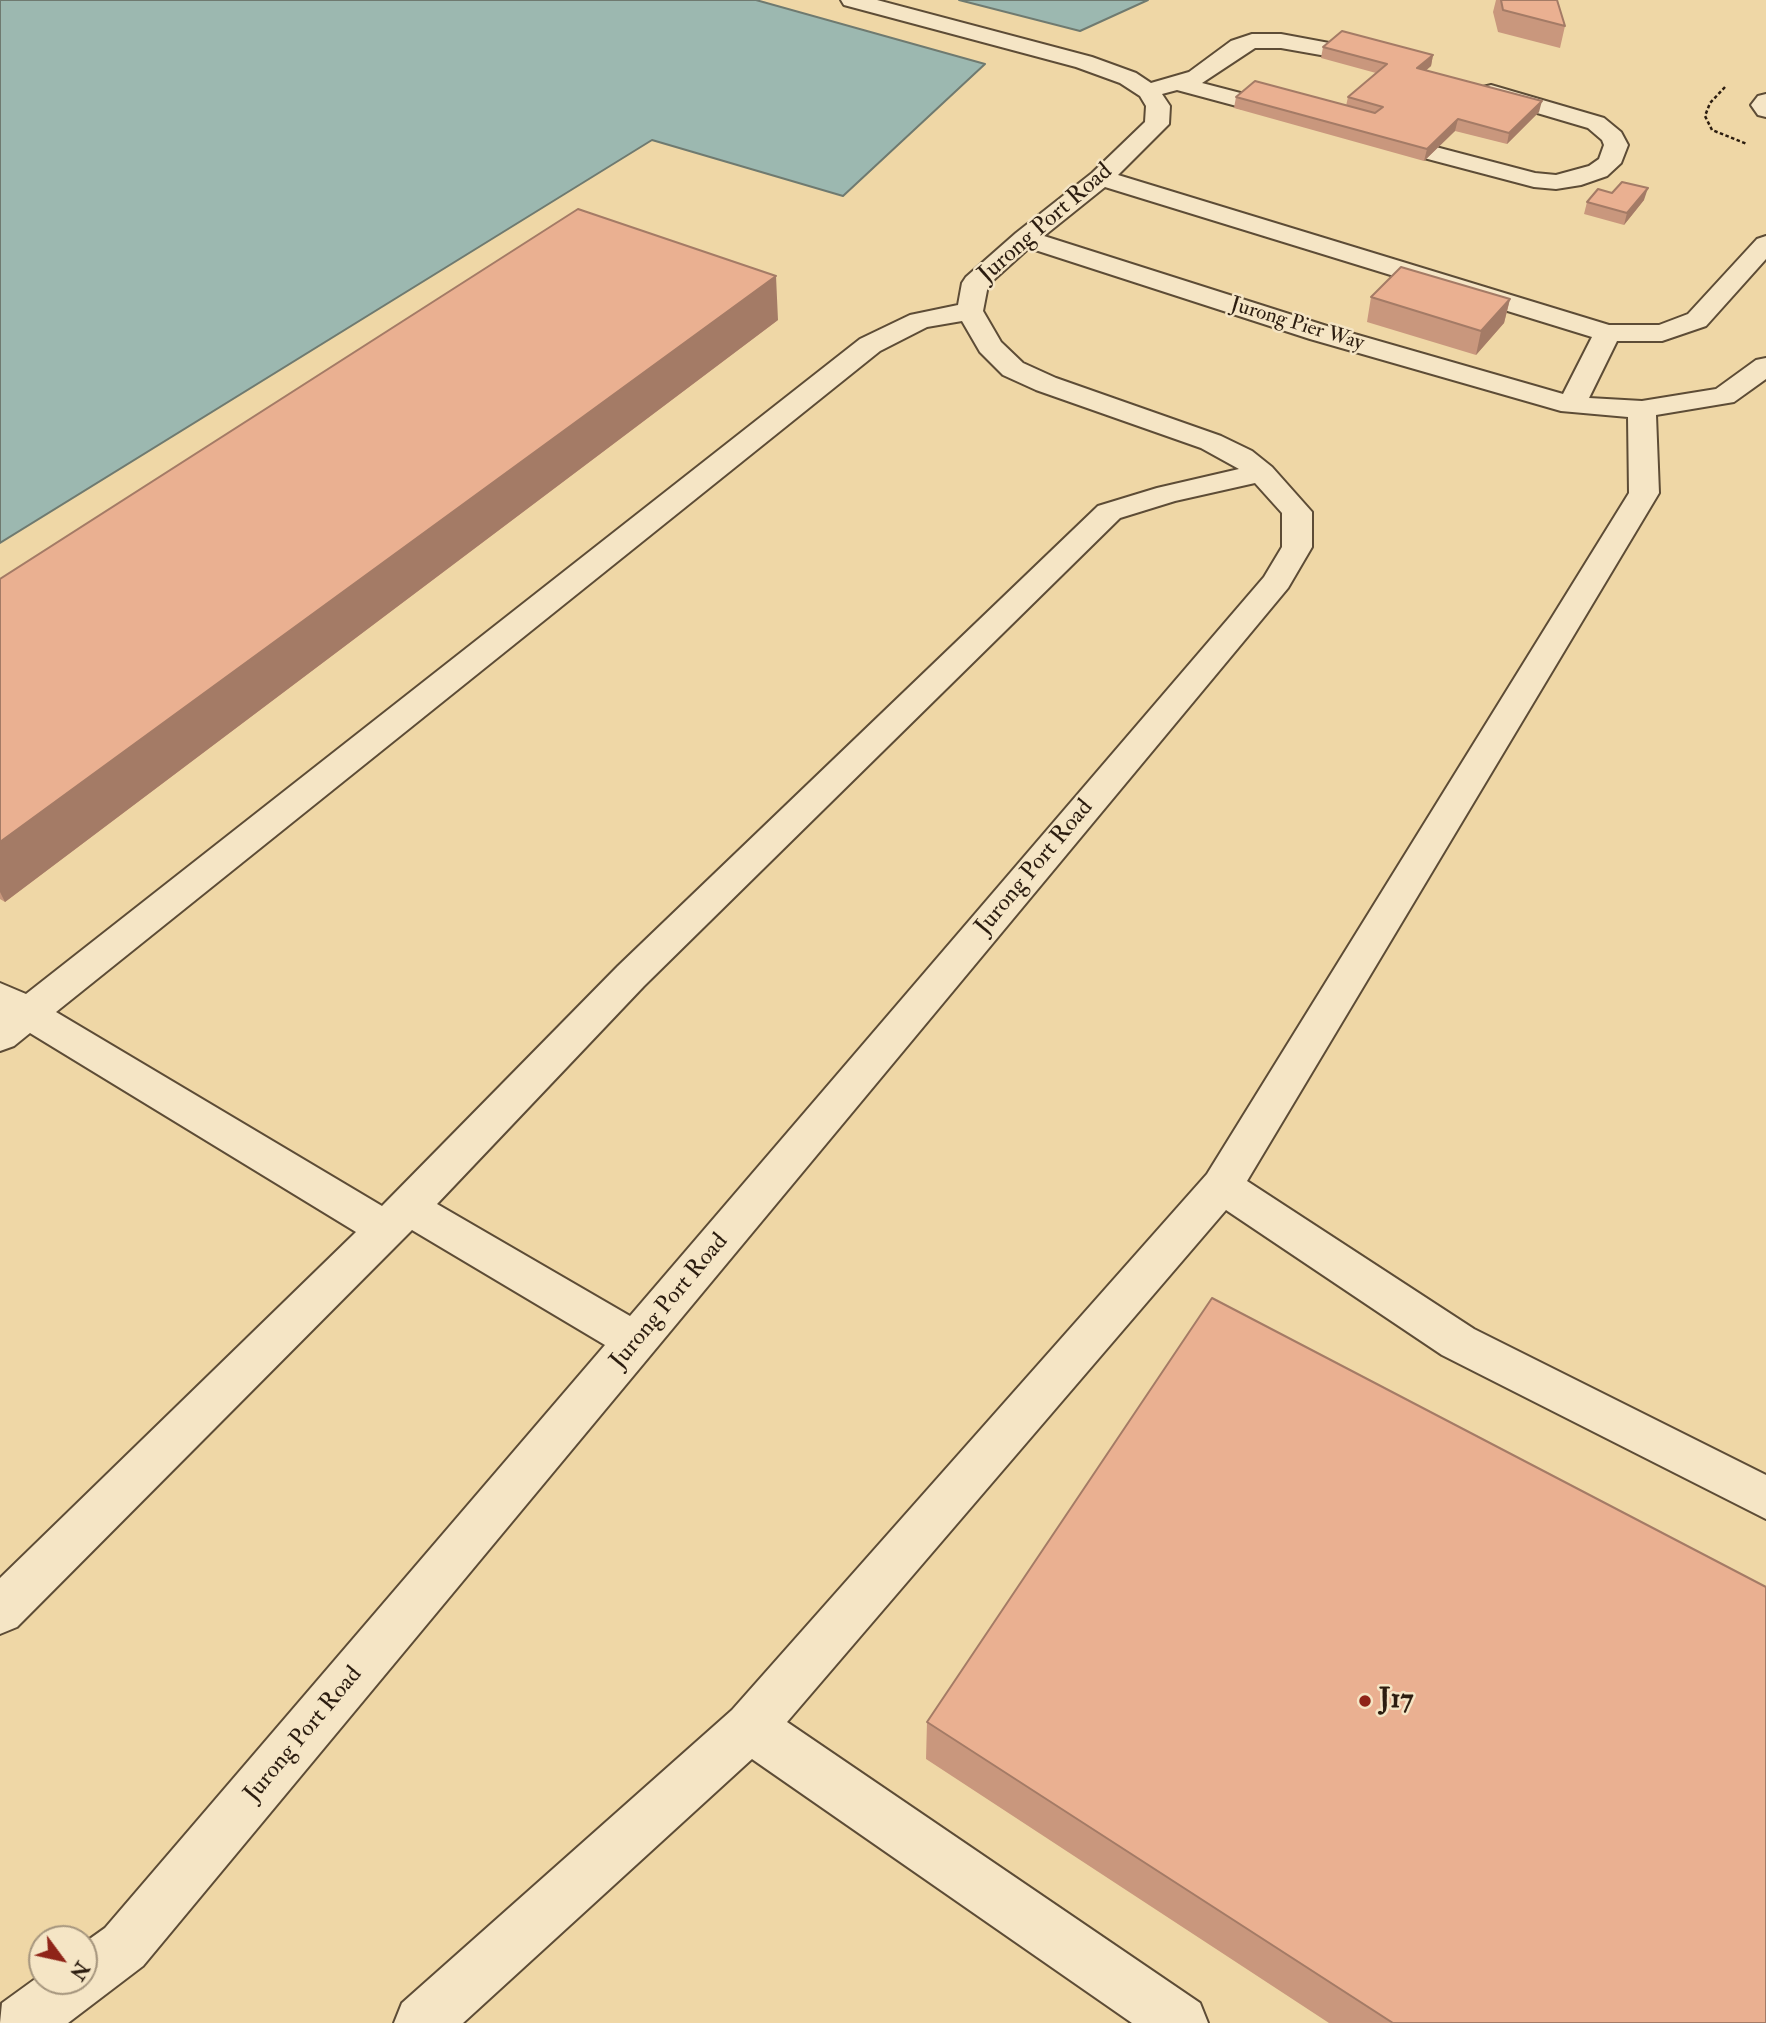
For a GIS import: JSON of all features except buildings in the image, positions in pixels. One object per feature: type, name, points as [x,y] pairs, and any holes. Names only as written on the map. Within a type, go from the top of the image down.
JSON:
[{"type":"street","points":[[852,0],[1084,62],[1128,78],[1148,91],[1197,78],[1239,46],[1252,41],[1280,41],[1332,50]]},
{"type":"street","points":[[1182,84],[1244,101]]},
{"type":"street","points":[[1432,153],[1534,180],[1556,182],[1572,180],[1598,171],[1609,163],[1614,154],[1616,145],[1613,137],[1596,123],[1463,84]]},
{"type":"street","name":"Jurong Port Road","points":[[98,1966],[124,1947],[637,1342],[1277,580],[1297,547],[1297,512],[1262,473],[1242,457],[1211,442],[1046,384],[1013,369],[989,346],[970,311],[975,283],[1025,238],[1101,178],[1157,124],[1157,106],[1148,91]]},
{"type":"street","points":[[1766,100],[1763,105],[1766,110]]},
{"type":"street","points":[[1101,178],[1607,333],[1662,333],[1697,320],[1766,244]]},
{"type":"street","name":"Jurong Pier Way","points":[[1025,238],[1320,333],[1571,405],[1642,409],[1724,396],[1766,366]]},
{"type":"street","points":[[637,1342],[9,1016],[870,345],[919,321],[970,311]]},
{"type":"street","points":[[1571,405],[1607,333]]},
{"type":"street","points":[[422,2023],[750,1727],[1222,1186],[1644,493],[1642,409]]},
{"type":"street","points":[[0,1611],[397,1218],[631,976],[1110,512],[1168,494],[1262,473]]},
{"type":"street","points":[[1222,1186],[1458,1342],[1766,1498]]},
{"type":"street","points":[[750,1727],[1180,2023]]},
{"type":"street","points":[[22,2023],[60,1995]]},
{"type":"water","points":[[0,0],[756,0],[985,64],[843,196],[652,140],[0,543]]},
{"type":"water","points":[[959,0],[1148,0],[1080,31]]},
{"type":"place","name":"J17","points":[[1365,1701]]}]
